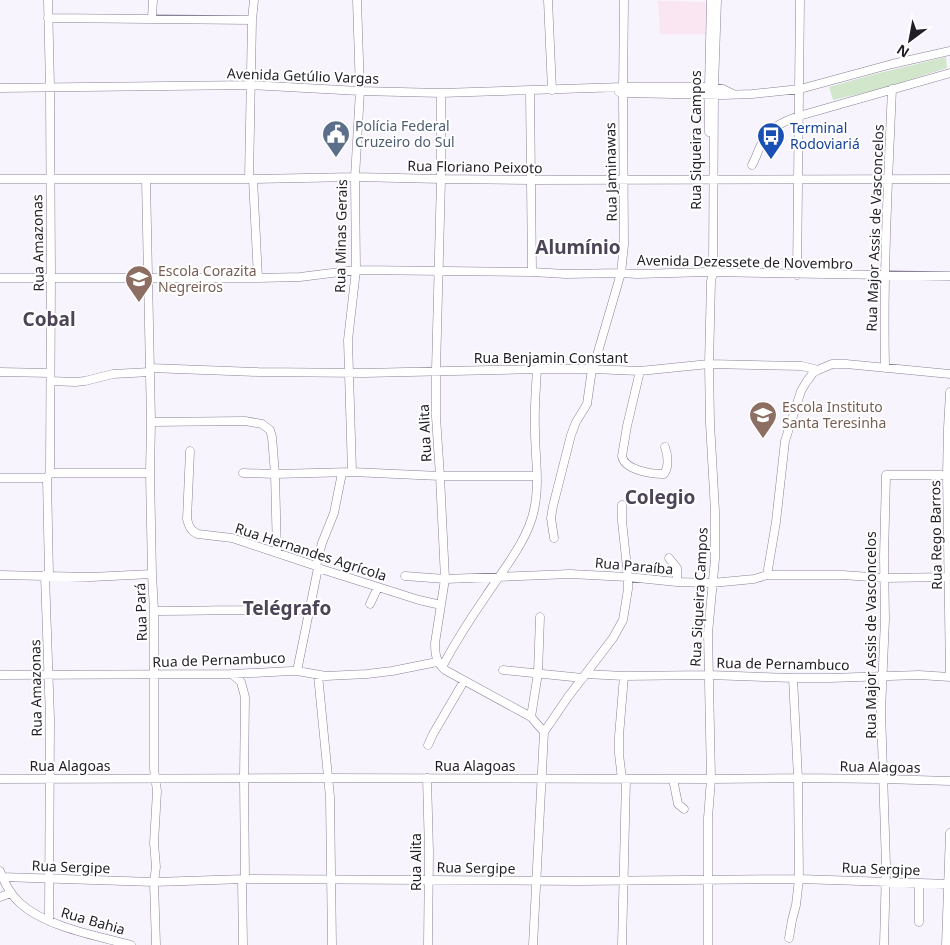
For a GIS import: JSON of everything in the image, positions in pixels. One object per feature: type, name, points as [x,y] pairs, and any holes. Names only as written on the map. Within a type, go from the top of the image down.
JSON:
[{"type":"street","name":"Rua Amazonas","points":[[48,0],[51,278],[47,575],[50,719],[49,921]]},
{"type":"street","points":[[152,18],[153,0]]},
{"type":"street","points":[[254,0],[252,20],[251,179],[258,278]]},
{"type":"street","name":"Rua Minas Gerais","points":[[352,472],[348,340],[356,270],[355,177],[360,91],[357,0]]},
{"type":"street","points":[[548,0],[552,90]]},
{"type":"street","name":"Rua Jaminawas","points":[[554,538],[551,518],[571,435],[576,422],[587,404],[593,369],[621,273],[624,245],[625,180],[624,0]]},
{"type":"street","name":"Rua Siqueira Campos","points":[[708,945],[708,818],[710,779],[708,632],[715,559],[709,364],[712,179],[711,0]]},
{"type":"street","name":"Rua Siqueira Campos","points":[[711,91],[716,0]]},
{"type":"street","points":[[797,275],[800,0]]},
{"type":"street","points":[[48,18],[252,20]]},
{"type":"street","name":"Avenida Getúlio Vargas","points":[[0,88],[251,86],[442,93],[604,89],[711,91],[752,94],[800,89],[892,64],[950,51]]},
{"type":"street","points":[[752,165],[762,142],[769,132],[779,125],[799,116],[950,73]]},
{"type":"street","name":"Rua Major Assis de Vasconcelos","points":[[886,368],[884,332],[885,276],[892,89]]},
{"type":"street","points":[[530,91],[532,272]]},
{"type":"street","name":"Rua Alita","points":[[440,664],[435,653],[435,643],[445,579],[436,417],[442,93]]},
{"type":"street","name":"Rua Floriano Peixoto","points":[[0,179],[355,177],[441,180],[950,179]]},
{"type":"street","name":"Rua Pará","points":[[146,179],[154,611],[155,778],[157,791],[154,843],[156,867],[154,882],[156,945]]},
{"type":"street","name":"Avenida Dezessete de Novembro","points":[[0,278],[258,278],[300,277],[356,270],[566,274],[950,276]]},
{"type":"street","name":"Rua Benjamin Constant","points":[[0,372],[50,377],[75,382],[113,374],[150,370],[350,372],[593,369],[640,371],[709,364],[802,366],[818,370],[832,364],[846,364],[950,374]]},
{"type":"street","points":[[538,369],[534,406],[537,476],[534,511],[516,551],[440,664],[464,681],[531,717],[544,732]]},
{"type":"street","points":[[767,575],[776,522],[785,441],[801,391],[813,373],[818,370]]},
{"type":"street","points":[[640,371],[627,426],[622,459],[629,466],[637,469],[664,474],[667,470],[665,447]]},
{"type":"street","name":"Rua Rego Barros","points":[[950,392],[948,428],[950,677]]},
{"type":"street","points":[[151,422],[245,421],[258,422],[267,426],[272,437],[275,474],[277,553]]},
{"type":"street","name":"Rua Hernandes Agrícola","points":[[190,451],[188,512],[189,527],[193,532],[232,538],[378,587],[441,605]]},
{"type":"street","points":[[243,473],[352,472],[440,476],[537,476]]},
{"type":"street","points":[[0,478],[150,473]]},
{"type":"street","points":[[297,671],[322,543],[334,514],[342,473]]},
{"type":"street","name":"Rua Major Assis de Vasconcelos","points":[[884,945],[886,865],[882,675],[885,619],[886,476],[948,475]]},
{"type":"street","points":[[533,945],[544,732],[621,626],[625,613],[628,577],[622,505]]},
{"type":"street","points":[[669,558],[677,568],[677,582]]},
{"type":"street","points":[[0,574],[91,576],[152,574]]},
{"type":"street","name":"Rua Paraíba","points":[[405,576],[445,579],[570,574],[712,583],[754,579],[767,575],[884,578],[950,577]]},
{"type":"street","points":[[370,604],[378,587]]},
{"type":"street","points":[[154,611],[310,610]]},
{"type":"street","points":[[531,717],[538,673],[540,617]]},
{"type":"street","name":"Rua de Pernambuco","points":[[0,675],[232,674],[297,671],[326,676],[367,674],[440,664]]},
{"type":"street","name":"Rua de Pernambuco","points":[[503,670],[585,676],[708,675],[830,678],[919,675],[950,677]]},
{"type":"street","points":[[232,674],[241,682],[245,697],[243,945]]},
{"type":"street","points":[[318,675],[330,797],[332,945]]},
{"type":"street","points":[[622,945],[624,779],[619,754],[619,736],[624,676]]},
{"type":"street","points":[[789,938],[796,905],[798,879],[798,778],[794,678]]},
{"type":"street","points":[[428,745],[464,681]]},
{"type":"street","name":"Rua Alita","points":[[427,778],[429,852],[428,945]]},
{"type":"street","name":"Rua Alagoas","points":[[0,779],[798,778],[950,781]]},
{"type":"street","points":[[673,779],[678,804],[684,809]]},
{"type":"street","points":[[946,945],[950,833]]},
{"type":"street","name":"Rua Sergipe","points":[[1,874],[49,879],[154,882],[244,880],[536,881],[798,879],[949,884]]},
{"type":"street","name":"Rua Bahia","points":[[1,874],[11,893],[19,903],[49,921],[131,945]]},
{"type":"street","points":[[919,922],[920,882]]},
{"type":"street","points":[[0,897],[11,893]]},
{"type":"shaded area","points":[[658,1],[709,2],[708,34],[660,34]]},
{"type":"green space","points":[[946,57],[947,68],[877,90],[833,100],[829,87]]},
{"type":"place","name":"Polícia Federal Cruzeiro do Sul","points":[[336,158]]},
{"type":"place","name":"Terminal Rodoviariá","points":[[771,160]]},
{"type":"place","name":"Escola Corazita Negreiros","points":[[139,303]]},
{"type":"place","name":"Escola Instituto Santa Teresinha","points":[[763,439]]},
{"type":"district","name":"Alumínio","points":[[578,247]]},
{"type":"district","name":"Cobal","points":[[49,319]]},
{"type":"district","name":"Colegio","points":[[660,497]]},
{"type":"district","name":"Telégrafo","points":[[287,608]]}]
